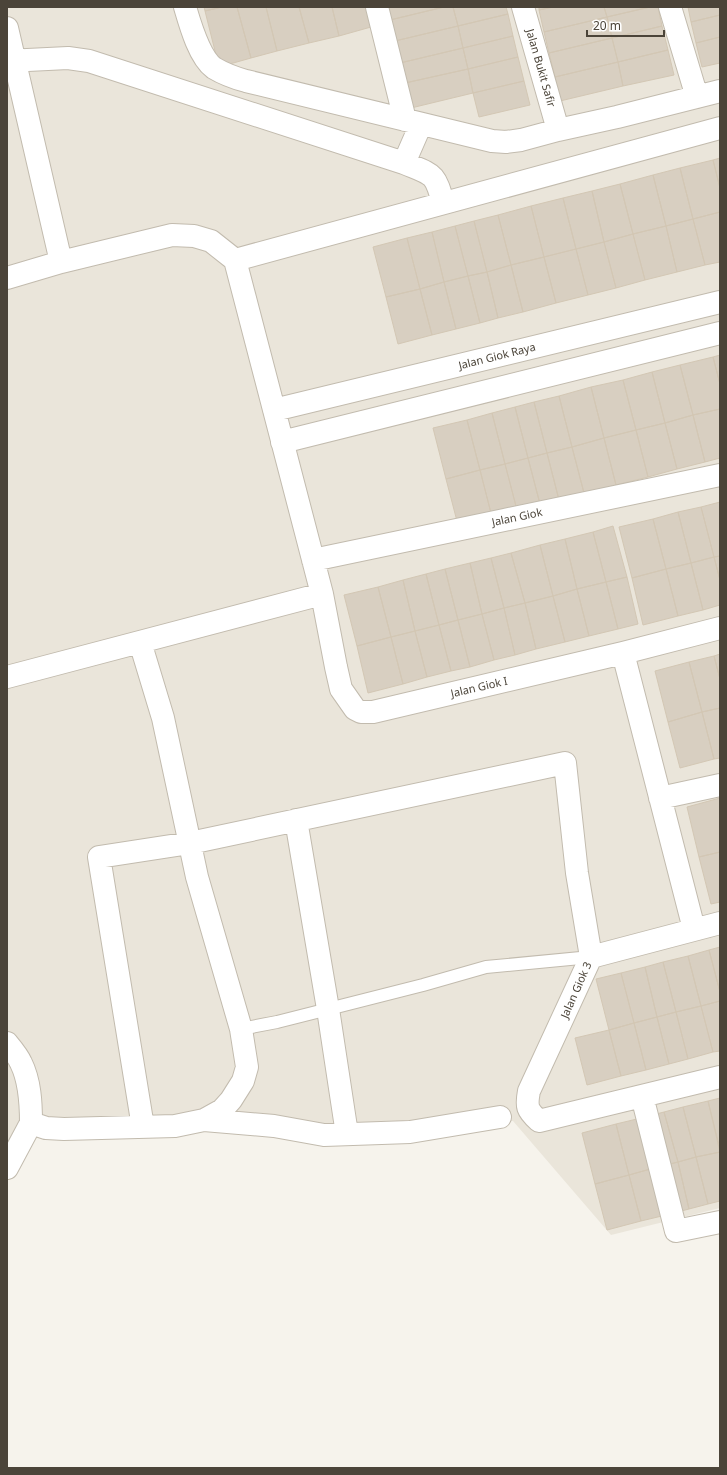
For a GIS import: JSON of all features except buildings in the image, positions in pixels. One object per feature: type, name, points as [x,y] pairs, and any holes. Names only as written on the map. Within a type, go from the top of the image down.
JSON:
[{"type":"street","points":[[185,7],[193,35],[204,55],[213,67],[222,72],[246,81],[415,125],[492,141],[506,142],[521,140],[720,92]]},
{"type":"street","points":[[377,7],[415,125],[406,160]]},
{"type":"street","name":"Jalan Bukit Safir","points":[[524,7],[558,130]]},
{"type":"street","points":[[670,7],[697,97]]},
{"type":"street","points":[[7,28],[11,61],[61,262]]},
{"type":"street","points":[[11,61],[68,58],[89,61],[406,160],[430,174],[438,184],[443,203]]},
{"type":"street","points":[[235,260],[720,128]]},
{"type":"street","points":[[7,278],[61,262],[172,234],[194,236],[212,241],[235,260],[322,594],[7,677]]},
{"type":"street","name":"Jalan Giok Raya","points":[[274,410],[720,302]]},
{"type":"street","points":[[282,442],[720,333]]},
{"type":"street","points":[[391,381],[399,413]]},
{"type":"street","name":"Jalan Giok","points":[[313,560],[720,475]]},
{"type":"street","name":"Jalan Giok I","points":[[322,594],[341,689],[355,709],[361,712],[373,712],[624,653],[720,628]]},
{"type":"street","points":[[140,642],[163,718],[197,877],[241,1029],[247,1067],[243,1081],[222,1110],[204,1120]]},
{"type":"street","points":[[624,653],[694,929]]},
{"type":"street","points":[[143,1127],[99,857],[190,843],[565,763],[577,873],[591,957]]},
{"type":"street","points":[[660,798],[720,785]]},
{"type":"street","points":[[296,820],[328,1009],[347,1134]]},
{"type":"street","name":"Jalan Giok 3","points":[[642,1096],[539,1121],[529,1112],[526,1104],[529,1091],[591,957],[720,923]]},
{"type":"street","points":[[7,1042],[21,1063],[28,1081],[31,1110],[31,1123],[7,1168]]},
{"type":"street","points":[[720,1077],[642,1096],[676,1232],[720,1222]]},
{"type":"street","points":[[31,1123],[46,1128],[64,1129],[175,1126],[204,1120],[274,1126],[324,1135],[410,1132],[500,1117]]},
{"type":"lane","points":[[241,1029],[278,1022],[423,985],[486,967],[591,957]]},
{"type":"shaded area","points":[[7,7],[720,7],[720,1208],[611,1235],[513,1121],[34,1128],[7,1160]]}]
